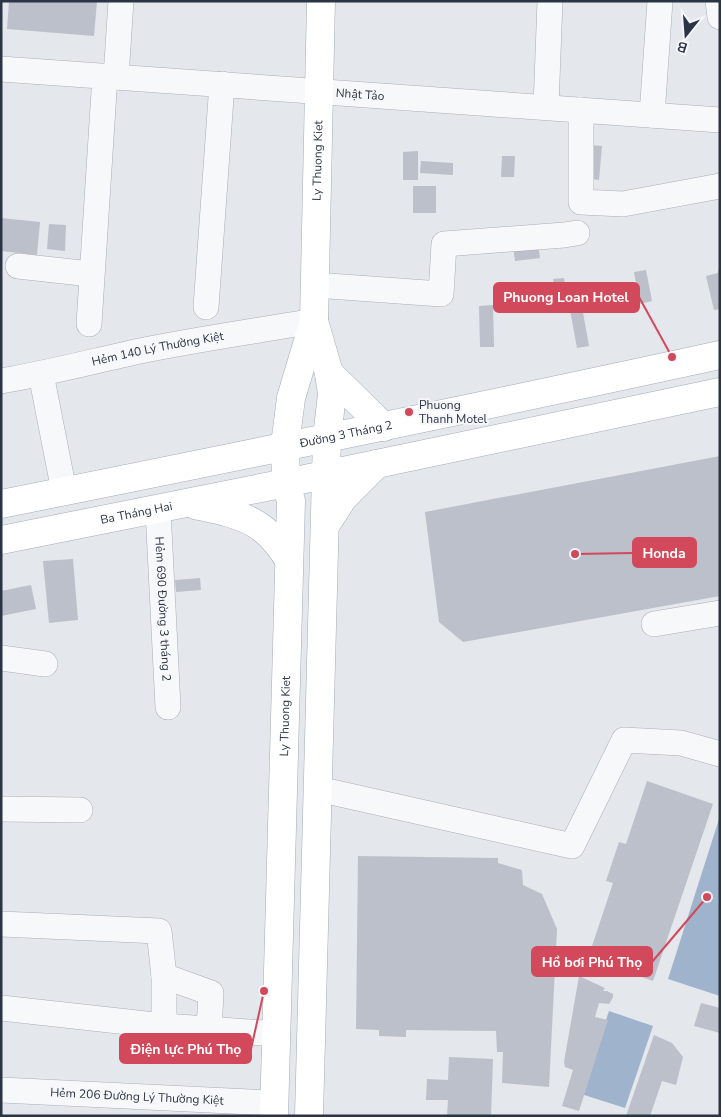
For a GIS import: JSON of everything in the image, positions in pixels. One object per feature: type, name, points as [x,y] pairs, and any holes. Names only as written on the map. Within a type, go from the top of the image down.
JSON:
[{"type":"main road","name":"Ly Thuong Kiet","points":[[274,1110],[291,501],[286,483],[285,445],[291,398],[314,321],[321,1]]},
{"type":"main road","name":"Ly Thuong Kiet","points":[[309,1116],[327,438],[332,394],[329,373],[314,321]]},
{"type":"main road","name":"Đường 3 Tháng 2","points":[[1,504],[230,459],[285,445],[384,427],[720,355]]},
{"type":"main road","points":[[329,373],[384,427]]},
{"type":"main road","points":[[186,503],[720,392]]},
{"type":"main road","points":[[325,527],[343,498],[377,464]]},
{"type":"main road","points":[[186,503],[252,521],[278,543],[288,560]]},
{"type":"main road","name":"Ba Tháng Hai","points":[[1,540],[186,503]]},
{"type":"street","points":[[89,324],[91,274],[110,77],[121,1]]},
{"type":"street","points":[[546,108],[550,1]]},
{"type":"street","points":[[652,115],[660,1]]},
{"type":"street","name":"Nhật Tảo","points":[[1,69],[720,120]]},
{"type":"street","points":[[206,307],[222,84]]},
{"type":"street","points":[[581,110],[581,202],[623,204],[720,186]]},
{"type":"street","points":[[315,285],[442,294],[444,244],[577,233]]},
{"type":"street","points":[[18,266],[91,274]]},
{"type":"street","name":"Hẻm 140 Lý Thường Kiệt","points":[[1,381],[42,374],[150,349],[314,321]]},
{"type":"street","points":[[42,374],[64,491]]},
{"type":"street","name":"Hẻm 690 Đường 3 tháng 2","points":[[158,510],[168,707]]},
{"type":"street","points":[[654,624],[720,613]]},
{"type":"street","points":[[1,658],[46,664]]},
{"type":"street","points":[[318,789],[572,846],[624,740],[681,743],[720,754]]},
{"type":"street","points":[[1,809],[80,810]]},
{"type":"street","points":[[1,924],[159,932],[164,976],[164,1026]]},
{"type":"street","points":[[164,976],[211,993],[209,1030]]},
{"type":"street","points":[[1,1008],[164,1026],[276,1034]]},
{"type":"street","name":"Hẻm 206 Đường Lý Thường Kiệt","points":[[1,1090],[274,1110]]},
{"type":"water","points":[[720,816],[720,996],[668,979]]},
{"type":"water","points":[[609,1011],[653,1026],[625,1108],[581,1094]]},
{"type":"building","points":[[9,1],[97,1],[94,36],[7,29]]},
{"type":"building","points":[[589,145],[602,146],[599,180],[586,178]]},
{"type":"building","points":[[418,151],[418,180],[403,180],[403,152]]},
{"type":"building","points":[[502,156],[515,156],[514,177],[501,177]]},
{"type":"building","points":[[421,161],[453,163],[453,175],[420,173]]},
{"type":"building","points":[[413,186],[436,186],[436,213],[413,213]]},
{"type":"building","points":[[1,218],[40,222],[37,255],[1,251]]},
{"type":"building","points":[[49,224],[66,225],[65,251],[47,249]]},
{"type":"building","points":[[537,235],[540,258],[515,261],[512,238]]},
{"type":"building","points":[[646,270],[652,301],[640,304],[634,272]]},
{"type":"building","points":[[718,270],[720,270],[720,309],[714,310],[706,276],[718,273]]},
{"type":"building","points":[[564,278],[568,304],[558,306],[553,279]]},
{"type":"building","points":[[493,305],[494,347],[480,347],[479,306]]},
{"type":"building","points":[[582,307],[589,346],[577,348],[570,310]]},
{"type":"building","points":[[720,456],[720,596],[463,642],[439,622],[425,512]]},
{"type":"building","points":[[73,559],[78,620],[49,623],[43,561]]},
{"type":"building","points":[[200,578],[201,590],[176,592],[175,580]]},
{"type":"building","points":[[31,585],[36,609],[1,616],[1,591]]},
{"type":"building","points":[[647,781],[713,804],[653,981],[588,958],[613,883],[606,881],[619,842],[626,844]]},
{"type":"building","points":[[358,856],[498,858],[498,863],[522,870],[523,885],[542,894],[557,929],[549,1087],[502,1083],[503,1052],[497,1052],[496,1031],[406,1030],[406,1037],[379,1036],[379,1030],[356,1029]]},
{"type":"building","points":[[579,976],[605,988],[603,991],[613,994],[613,997],[609,1004],[599,1003],[595,1017],[608,1020],[579,1111],[562,1106],[573,1070],[565,1067],[564,1062]]},
{"type":"building","points":[[701,1003],[720,1008],[720,1033],[694,1026]]},
{"type":"building","points":[[654,1035],[672,1043],[683,1057],[676,1085],[662,1081],[650,1116],[626,1116]]},
{"type":"building","points":[[449,1057],[493,1059],[491,1116],[447,1116],[448,1100],[426,1100],[427,1079],[448,1080]]},
{"type":"place","name":"Phuong Loan Hotel","points":[[672,357]]},
{"type":"place","name":"Phuong Thanh Motel","points":[[409,412]]},
{"type":"place","name":"Honda","points":[[575,554]]},
{"type":"place","name":"Hồ bơi Phú Thọ","points":[[707,897]]},
{"type":"place","name":"Điện lực Phú Thọ","points":[[264,991]]}]
